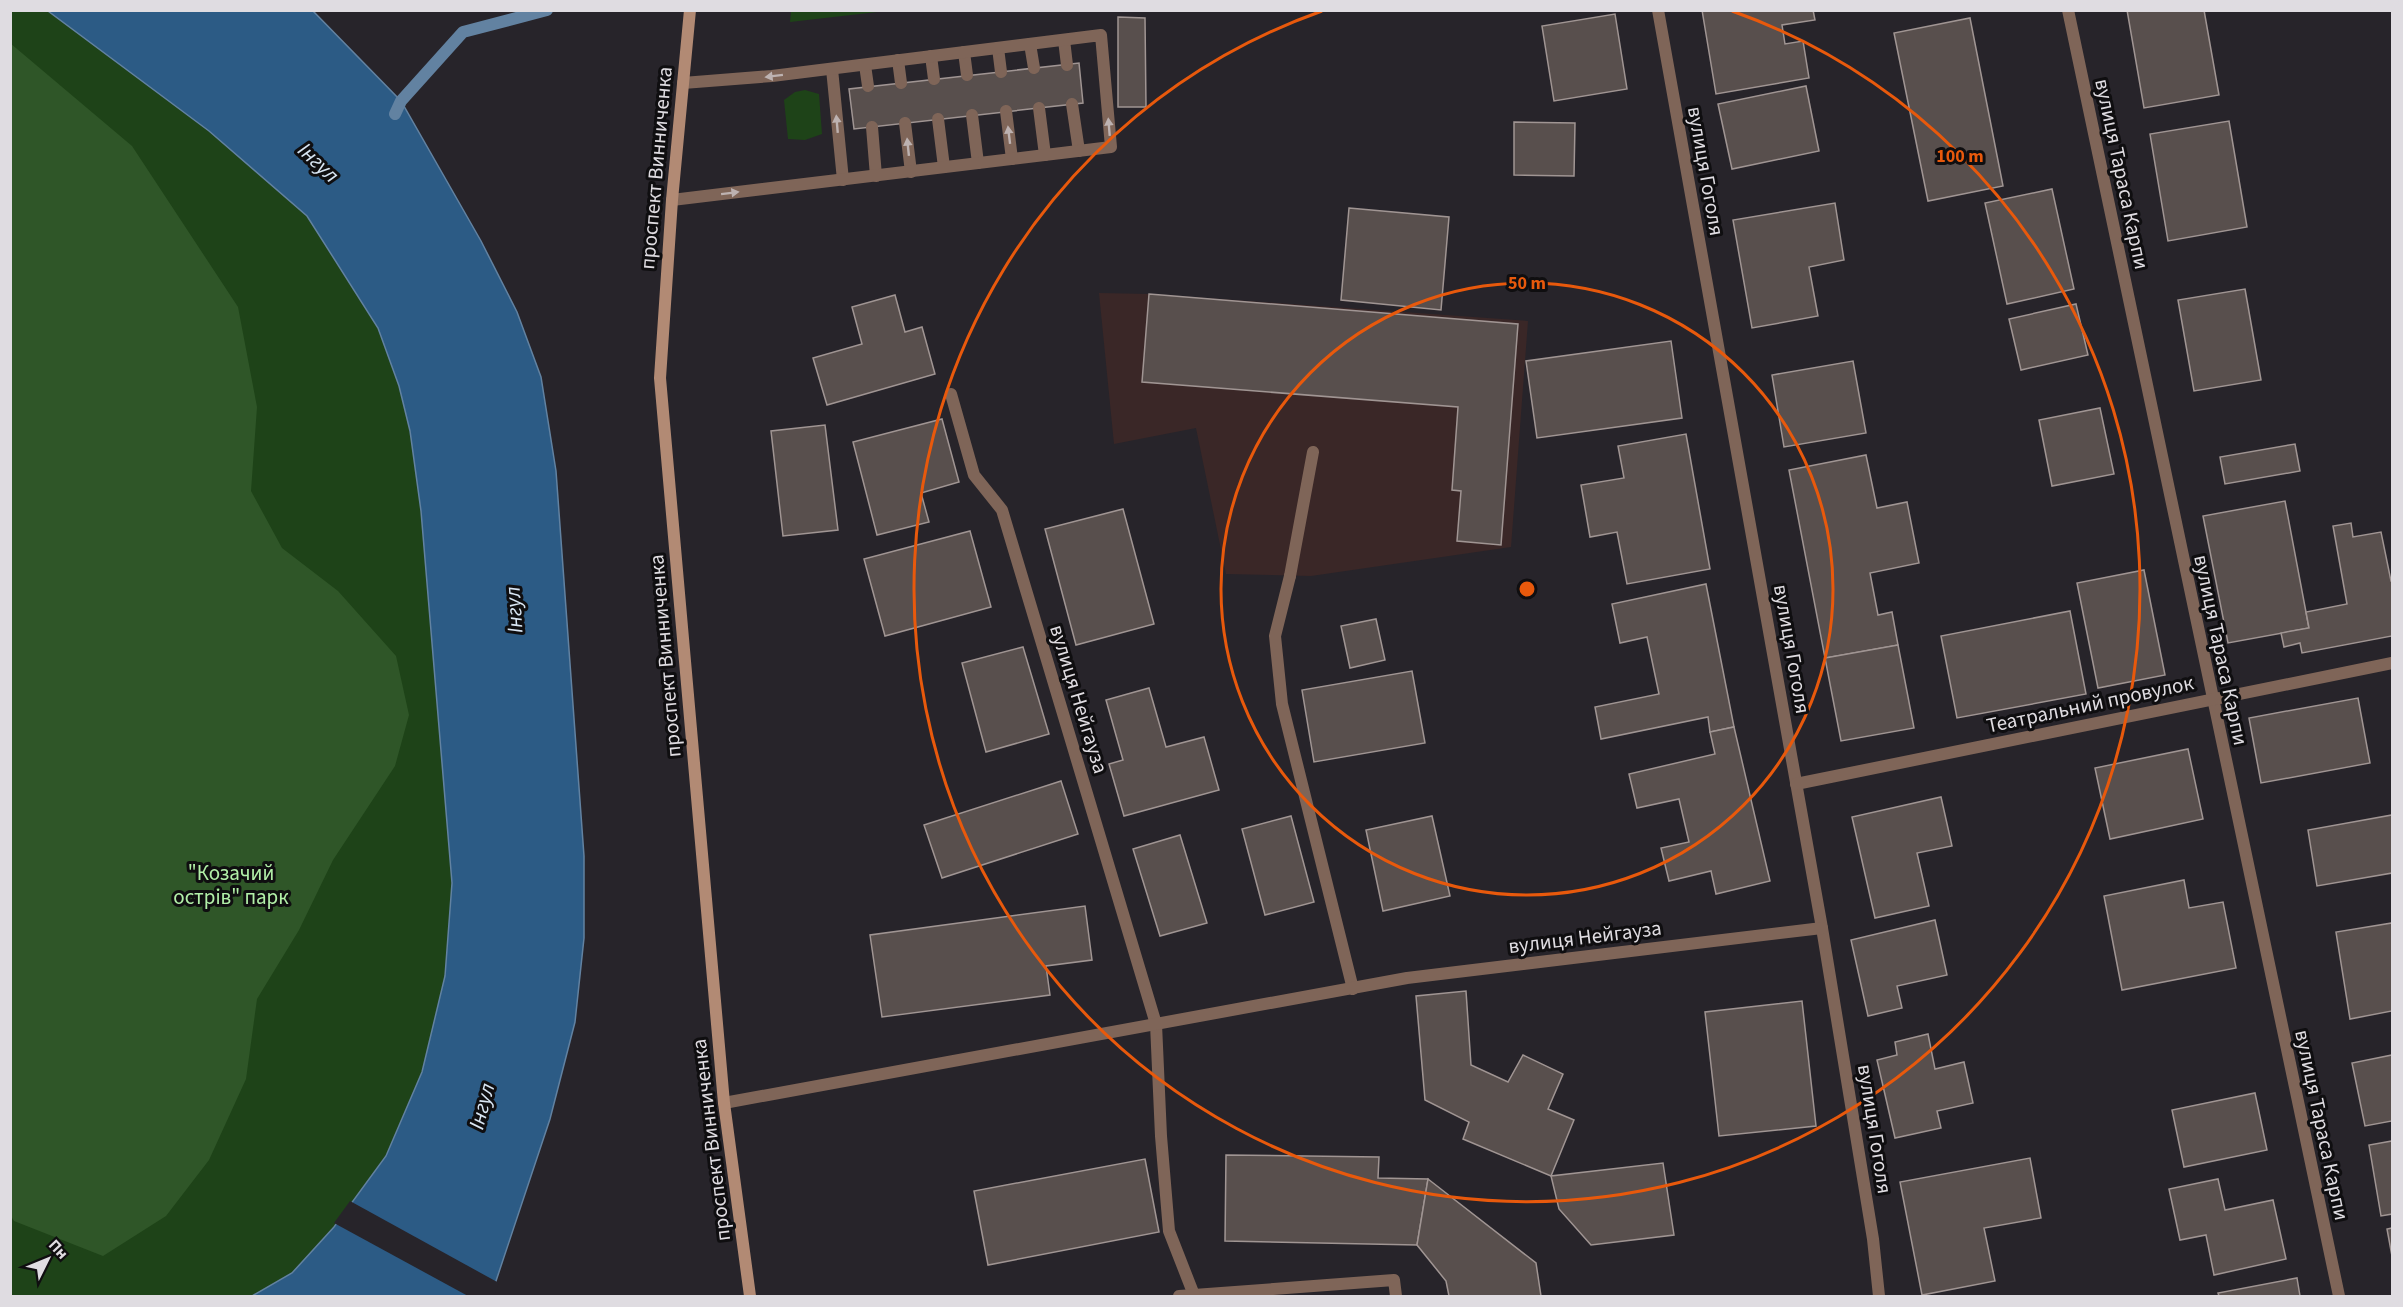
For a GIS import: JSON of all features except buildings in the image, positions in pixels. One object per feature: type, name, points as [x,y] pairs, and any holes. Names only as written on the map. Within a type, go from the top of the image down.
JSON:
[{"type":"main road","name":"проспект Винниченка","points":[[690,10],[672,200],[660,378],[724,1102],[750,1296]]},
{"type":"street","name":"вулиця Гоголя","points":[[1658,10],[1822,928],[1873,1239],[1879,1296]]},
{"type":"street","name":"вулиця Тараса Карпи","points":[[2068,10],[2211,699],[2339,1296]]},
{"type":"street","points":[[672,200],[1111,147],[1101,34],[757,78],[683,83]]},
{"type":"street","points":[[1064,40],[1067,64]]},
{"type":"street","points":[[1030,44],[1034,68]]},
{"type":"street","points":[[998,48],[1000,72]]},
{"type":"street","points":[[964,52],[967,75]]},
{"type":"street","points":[[932,56],[934,79]]},
{"type":"street","points":[[898,60],[901,83]]},
{"type":"street","points":[[865,65],[868,86]]},
{"type":"street","points":[[832,69],[843,180]]},
{"type":"street","points":[[1072,104],[1079,151]]},
{"type":"street","points":[[1039,108],[1046,155]]},
{"type":"street","points":[[1005,111],[1012,159]]},
{"type":"street","points":[[972,116],[978,164]]},
{"type":"street","points":[[938,120],[944,168]]},
{"type":"street","points":[[905,123],[910,171]]},
{"type":"street","points":[[872,127],[876,176]]},
{"type":"street","name":"вулиця Нейгауза","points":[[951,394],[974,475],[1002,510],[1156,1024]]},
{"type":"street","points":[[1313,452],[1290,576],[1275,636],[1282,704],[1353,989]]},
{"type":"street","name":"Театральний провулок","points":[[1796,784],[2392,663]]},
{"type":"street","name":"вулиця Нейгауза","points":[[724,1102],[1407,978],[1822,928]]},
{"type":"street","points":[[1156,1024],[1161,1136],[1169,1232],[1194,1295]]},
{"type":"street","points":[[1179,1296],[1394,1280],[1396,1296]]},
{"type":"shaded area","points":[[1099,293],[1149,294],[1528,321],[1511,547],[1311,576],[1226,574],[1196,428],[1114,444]]},
{"type":"green space","points":[[791,10],[886,11],[790,22]]},
{"type":"green space","name":"\"Козачий острів\" парк","points":[[10,11],[48,11],[209,131],[307,216],[378,328],[399,386],[410,431],[421,511],[452,883],[445,976],[422,1072],[386,1156],[334,1227],[292,1273],[252,1296],[11,1296]]},
{"type":"green space","name":"\"Козачий острів\" парк","points":[[10,43],[132,146],[238,307],[257,407],[251,491],[282,548],[338,591],[396,656],[409,715],[395,766],[333,860],[299,930],[257,999],[246,1079],[209,1160],[166,1216],[103,1256],[14,1221],[11,1216]]},
{"type":"green space","points":[[805,90],[819,94],[822,134],[805,140],[788,139],[784,100],[795,92]]},
{"type":"water","name":"Інгул","points":[[48,11],[313,11],[401,101],[481,241],[517,312],[541,377],[556,471],[584,856],[584,938],[575,1022],[550,1119],[491,1296],[252,1296],[292,1273],[334,1227],[386,1156],[422,1072],[445,976],[452,883],[421,511],[410,431],[399,386],[378,328],[307,216],[209,131]]},
{"type":"pier","points":[[350,1201],[499,1283],[494,1296],[468,1296],[334,1223]]},
{"type":"waterway","points":[[395,114],[401,101],[463,32],[547,10]]}]
